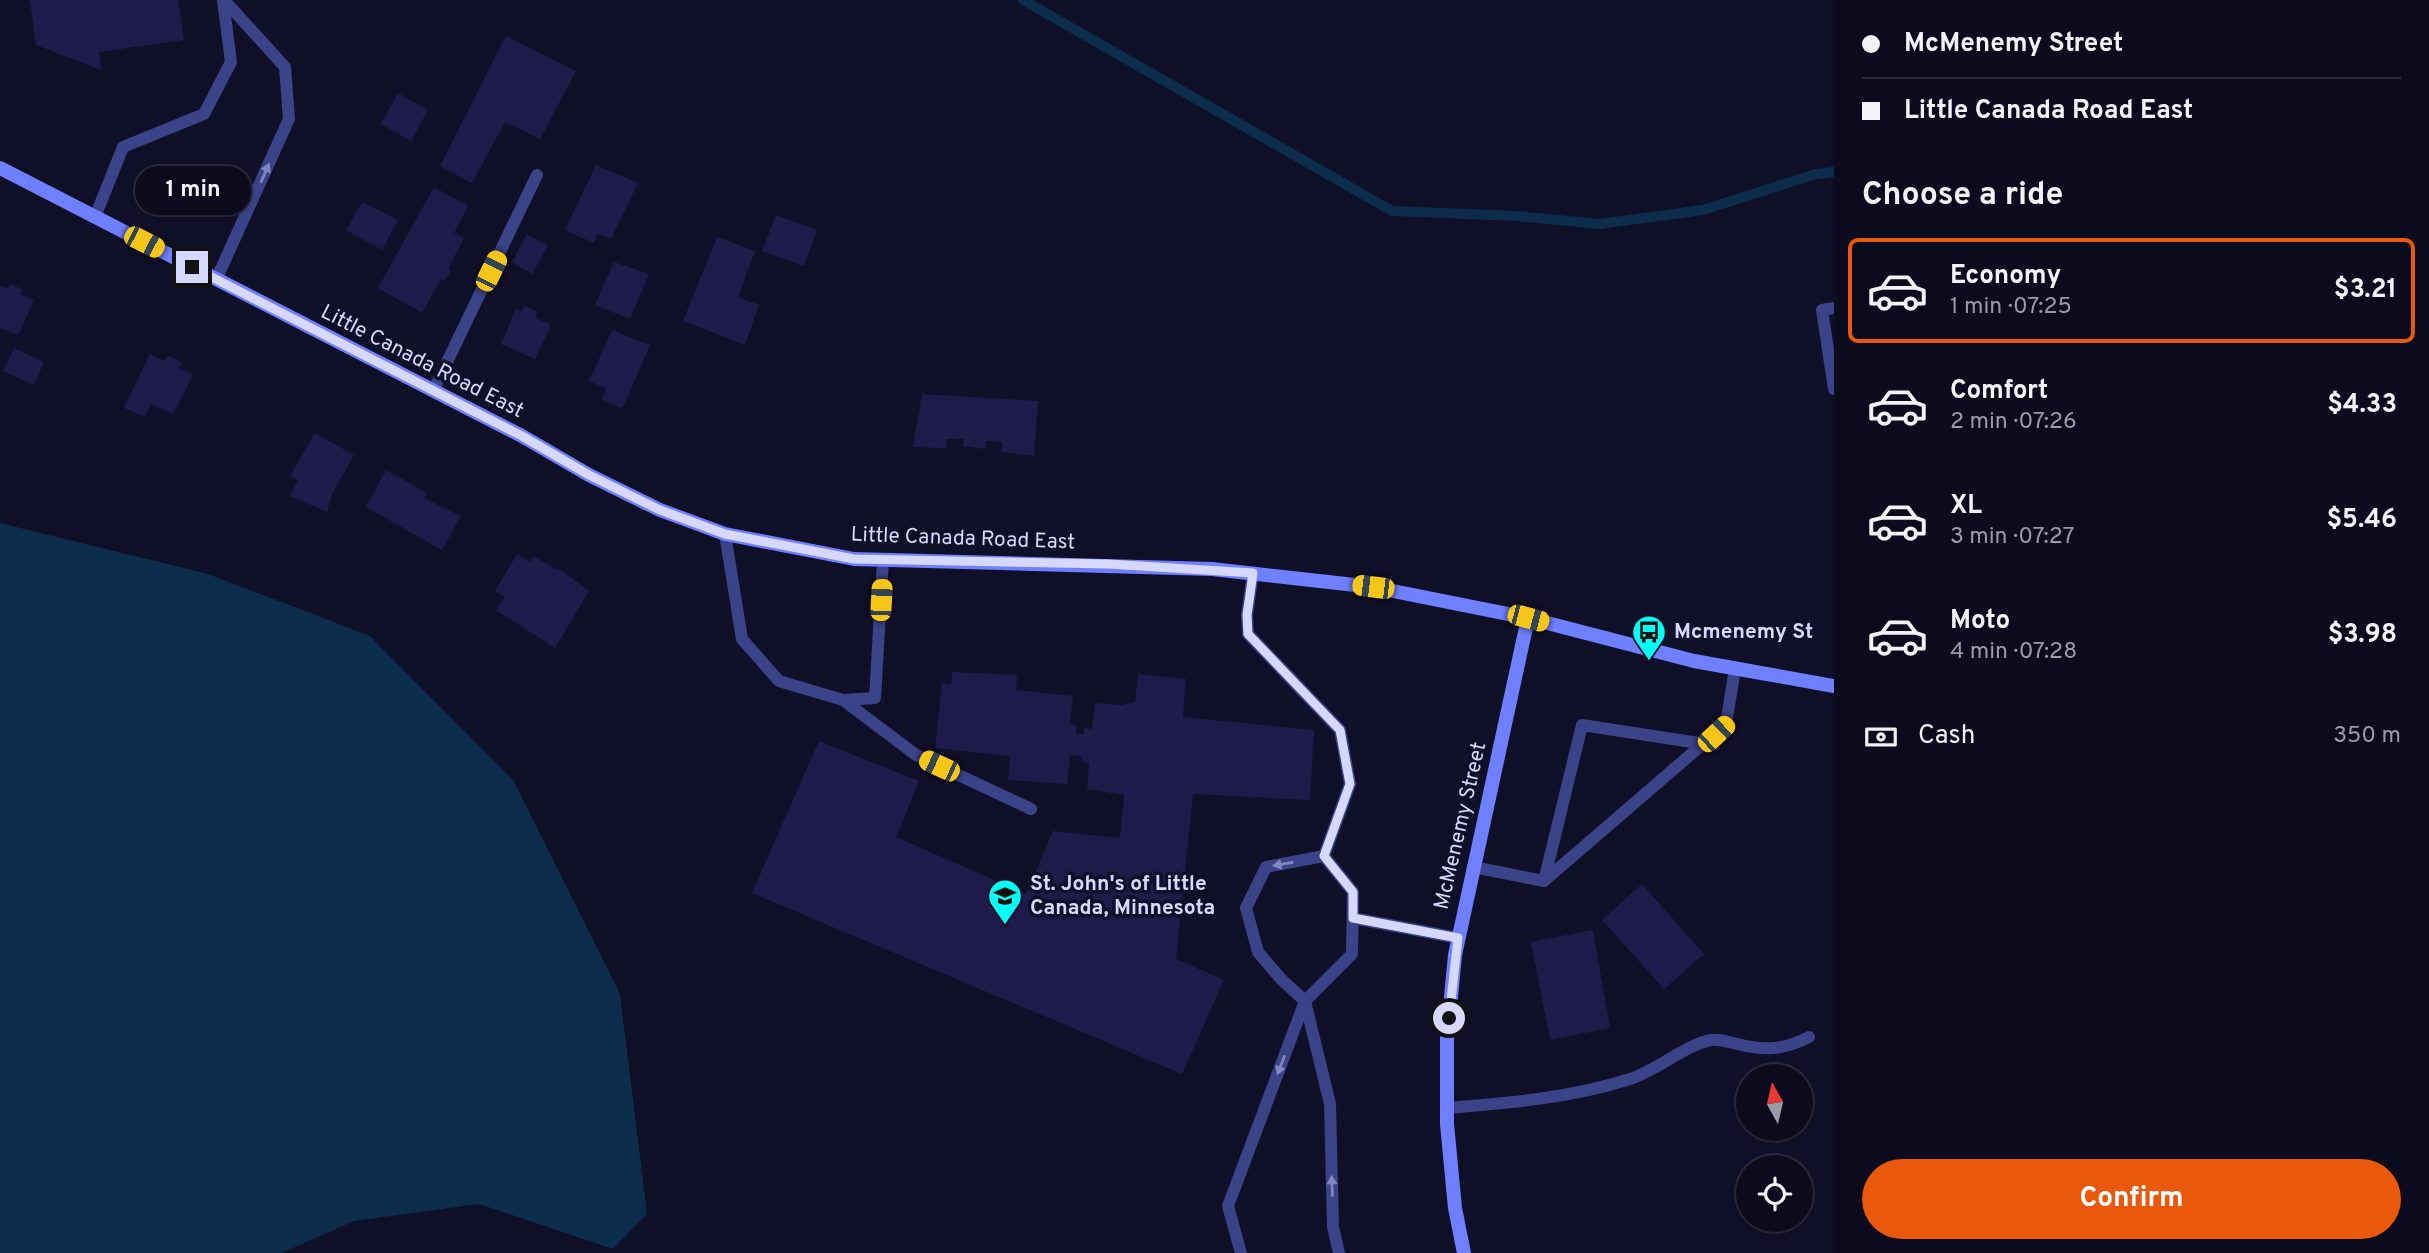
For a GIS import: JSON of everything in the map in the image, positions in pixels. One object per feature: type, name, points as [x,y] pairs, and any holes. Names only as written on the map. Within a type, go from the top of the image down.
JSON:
[{"type":"street","name":"Little Canada Road East","points":[[0,168],[660,510],[725,534],[854,559],[1108,564],[1253,573],[1373,587],[1528,618],[1694,661],[1834,686]]},
{"type":"street","name":"McMenemy Street","points":[[1464,1253],[1455,1208],[1446,1108],[1447,1039],[1458,938],[1528,618]]},
{"type":"lane","points":[[95,217],[123,147],[204,114],[231,62],[224,0]]},
{"type":"lane","points":[[216,279],[289,119],[285,67],[224,0]]},
{"type":"lane","points":[[433,391],[537,175]]},
{"type":"lane","points":[[1834,308],[1822,310],[1834,389]]},
{"type":"lane","points":[[725,534],[742,639],[779,681],[843,700],[875,698],[883,560]]},
{"type":"lane","points":[[1253,573],[1247,615],[1248,634],[1340,730],[1350,784],[1324,856]]},
{"type":"lane","points":[[1544,881],[1726,724],[1735,669]]},
{"type":"lane","points":[[843,700],[916,755],[1031,809]]},
{"type":"lane","points":[[1544,881],[1582,725],[1705,744]]},
{"type":"lane","points":[[1241,1253],[1228,1206],[1306,1001],[1352,954],[1353,892],[1324,856]]},
{"type":"lane","points":[[1324,856],[1266,867],[1246,908],[1258,952],[1281,979],[1306,1001],[1329,1104],[1333,1227],[1339,1253]]},
{"type":"lane","points":[[1473,867],[1544,881]]},
{"type":"lane","points":[[1353,918],[1458,938]]},
{"type":"lane","points":[[1446,1108],[1571,1093],[1631,1079],[1674,1059],[1697,1044],[1715,1039],[1773,1050],[1791,1046],[1809,1037]]},
{"type":"water","points":[[0,523],[208,574],[370,636],[513,780],[620,994],[647,1214],[613,1249],[479,1204],[354,1221],[282,1253],[0,1253]]},
{"type":"building","points":[[30,0],[178,0],[184,40],[99,52],[101,70],[36,45]]},
{"type":"building","points":[[506,36],[576,71],[540,139],[505,122],[472,183],[440,166]]},
{"type":"building","points":[[398,93],[428,110],[411,141],[381,124]]},
{"type":"building","points":[[596,165],[638,183],[611,239],[597,234],[594,243],[565,230]]},
{"type":"building","points":[[434,187],[468,206],[454,233],[464,238],[448,269],[451,271],[445,281],[441,279],[422,313],[378,288]]},
{"type":"building","points":[[362,202],[398,220],[382,250],[346,230]]},
{"type":"building","points":[[776,215],[817,230],[804,266],[762,251]]},
{"type":"building","points":[[527,234],[548,246],[532,274],[512,262]]},
{"type":"building","points":[[717,237],[755,251],[738,297],[759,305],[745,345],[683,321]]},
{"type":"building","points":[[614,262],[649,274],[630,319],[595,305]]},
{"type":"building","points":[[10,284],[22,289],[20,294],[34,300],[18,335],[0,328],[0,286],[8,289]]},
{"type":"building","points":[[524,306],[537,311],[536,318],[551,325],[535,359],[501,344],[516,309],[521,312]]},
{"type":"building","points":[[612,330],[650,345],[622,409],[602,399],[606,389],[589,381]]},
{"type":"building","points":[[14,348],[44,362],[34,385],[3,371]]},
{"type":"building","points":[[150,354],[165,361],[168,356],[182,362],[179,368],[193,375],[173,414],[151,404],[145,417],[124,408]]},
{"type":"building","points":[[922,394],[1038,401],[1034,456],[1001,452],[1002,442],[986,441],[985,449],[963,446],[964,439],[947,439],[946,448],[913,447]]},
{"type":"building","points":[[315,433],[354,455],[332,494],[327,512],[290,496],[298,480],[290,476]]},
{"type":"building","points":[[386,470],[427,493],[424,498],[461,516],[442,550],[366,507]]},
{"type":"building","points":[[517,554],[530,562],[534,556],[557,570],[558,568],[589,591],[555,648],[496,610],[505,597],[495,591]]},
{"type":"building","name":"St. John's of Little Canada, Minnesota","points":[[952,672],[1017,675],[1016,690],[1073,696],[1070,724],[1077,725],[1076,733],[1084,734],[1084,728],[1092,729],[1095,703],[1121,705],[1135,702],[1138,674],[1186,679],[1183,717],[1314,730],[1310,800],[1193,794],[1176,959],[1224,980],[1182,1074],[752,893],[819,741],[919,781],[896,837],[1026,894],[1053,831],[1120,838],[1124,795],[1087,789],[1089,763],[1081,762],[1082,756],[1070,755],[1067,784],[1008,780],[1010,756],[935,748],[942,683],[951,684]]},
{"type":"building","points":[[1642,884],[1704,954],[1664,989],[1602,920]]},
{"type":"building","points":[[1593,930],[1610,1028],[1550,1040],[1531,942]]},
{"type":"waterway","points":[[1023,0],[1392,211],[1517,216],[1600,224],[1703,210],[1816,174],[1834,172]]},
{"type":"place","name":"Mcmenemy St","points":[[1649,662]]},
{"type":"place","name":"St. John's of Little Canada, Minnesota","points":[[1005,926]]},
{"type":"route","points":[[192,267],[522,436],[589,475],[660,510],[725,534],[854,559],[1108,564],[1253,573],[1247,615],[1248,634],[1340,730],[1350,784],[1324,856],[1353,892],[1353,918],[1458,938],[1449,1018]]}]
